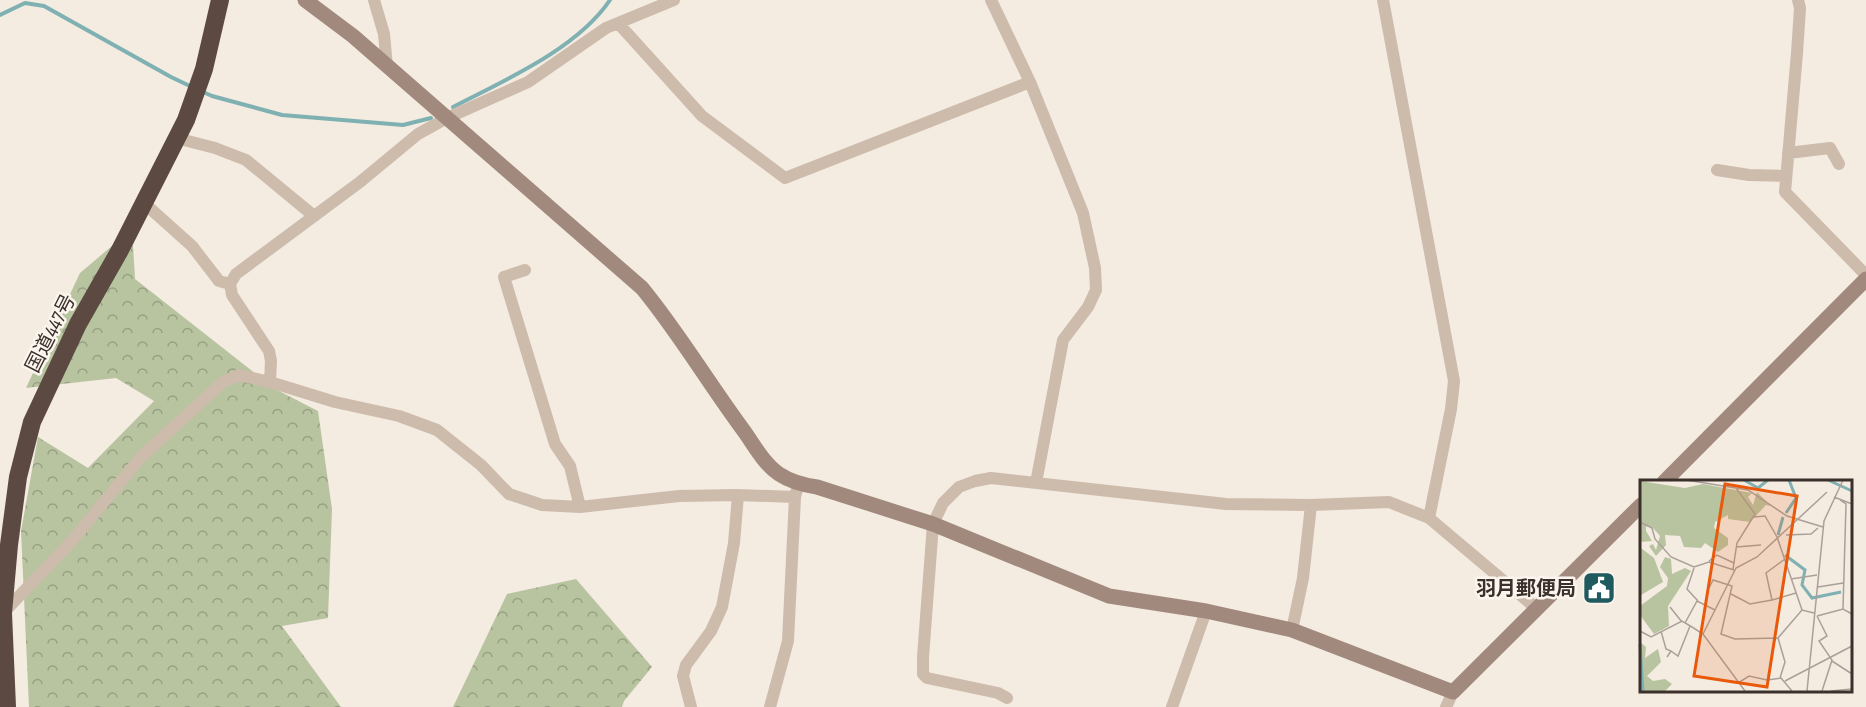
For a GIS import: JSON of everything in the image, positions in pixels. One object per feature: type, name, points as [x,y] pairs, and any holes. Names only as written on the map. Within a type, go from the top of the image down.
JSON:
[{"type":"highway","name":"国道447号","points":[[5,703],[3,613],[9,545],[18,477],[32,422],[78,324],[120,250],[186,120],[204,69],[220,0]]},
{"type":"street","points":[[305,0],[353,36],[642,288],[664,315],[760,454],[797,491]]},
{"type":"street","points":[[374,0],[384,34],[387,67]]},
{"type":"street","points":[[270,382],[271,361],[268,351],[232,295],[230,285],[236,274],[418,134],[447,118],[528,82],[606,28],[674,0]]},
{"type":"street","points":[[991,0],[1030,82],[1083,213],[1095,268],[1096,290],[1088,307],[1063,340],[1036,483]]},
{"type":"street","points":[[1383,0],[1454,381],[1451,409],[1429,518]]},
{"type":"street","points":[[1666,480],[1866,277],[1785,192],[1797,53],[1800,8],[1798,0]]},
{"type":"street","points":[[618,23],[702,116],[785,178],[1030,82]]},
{"type":"street","points":[[176,138],[215,147],[246,160],[314,216]]},
{"type":"street","points":[[1788,153],[1830,148],[1839,164]]},
{"type":"street","points":[[1717,170],[1749,175],[1785,176]]},
{"type":"street","points":[[144,203],[192,246],[219,281],[230,285]]},
{"type":"street","points":[[525,270],[504,277],[555,444],[570,466],[580,507]]},
{"type":"street","points":[[3,613],[71,542],[142,456],[223,382],[238,375],[270,382],[335,402],[399,416],[437,430],[480,465],[509,494],[542,505],[580,507],[680,496],[738,495],[797,491],[818,487],[933,524],[1109,596],[1206,611],[1292,630],[1453,692]]},
{"type":"street","points":[[1006,698],[998,693],[927,678],[923,674],[933,524],[943,503],[959,487],[991,478],[1226,504],[1311,505],[1389,502],[1429,518],[1537,609]]},
{"type":"street","points":[[770,707],[788,641],[797,491]]},
{"type":"street","points":[[691,707],[683,676],[686,665],[711,631],[722,607],[734,543],[738,495]]},
{"type":"street","points":[[1292,630],[1303,578],[1311,505]]},
{"type":"street","points":[[1446,707],[1453,692],[1640,506]]},
{"type":"street","points":[[1172,707],[1206,611]]},
{"type":"green space","points":[[132,229],[135,279],[275,389],[318,411],[332,509],[328,618],[282,626],[341,707],[29,707],[21,531],[38,437],[88,468],[154,401],[116,378],[26,388],[80,273]]},
{"type":"green space","points":[[576,579],[652,667],[624,701],[622,707],[453,707],[507,594]]},
{"type":"waterway","points":[[453,107],[539,62],[560,48],[596,18],[610,0]]},
{"type":"waterway","points":[[0,15],[25,3],[44,6],[192,87]]},
{"type":"waterway","points":[[201,91],[282,115],[403,125],[431,118]]},
{"type":"place","name":"羽月郵便局","points":[[1599,588]]}]
